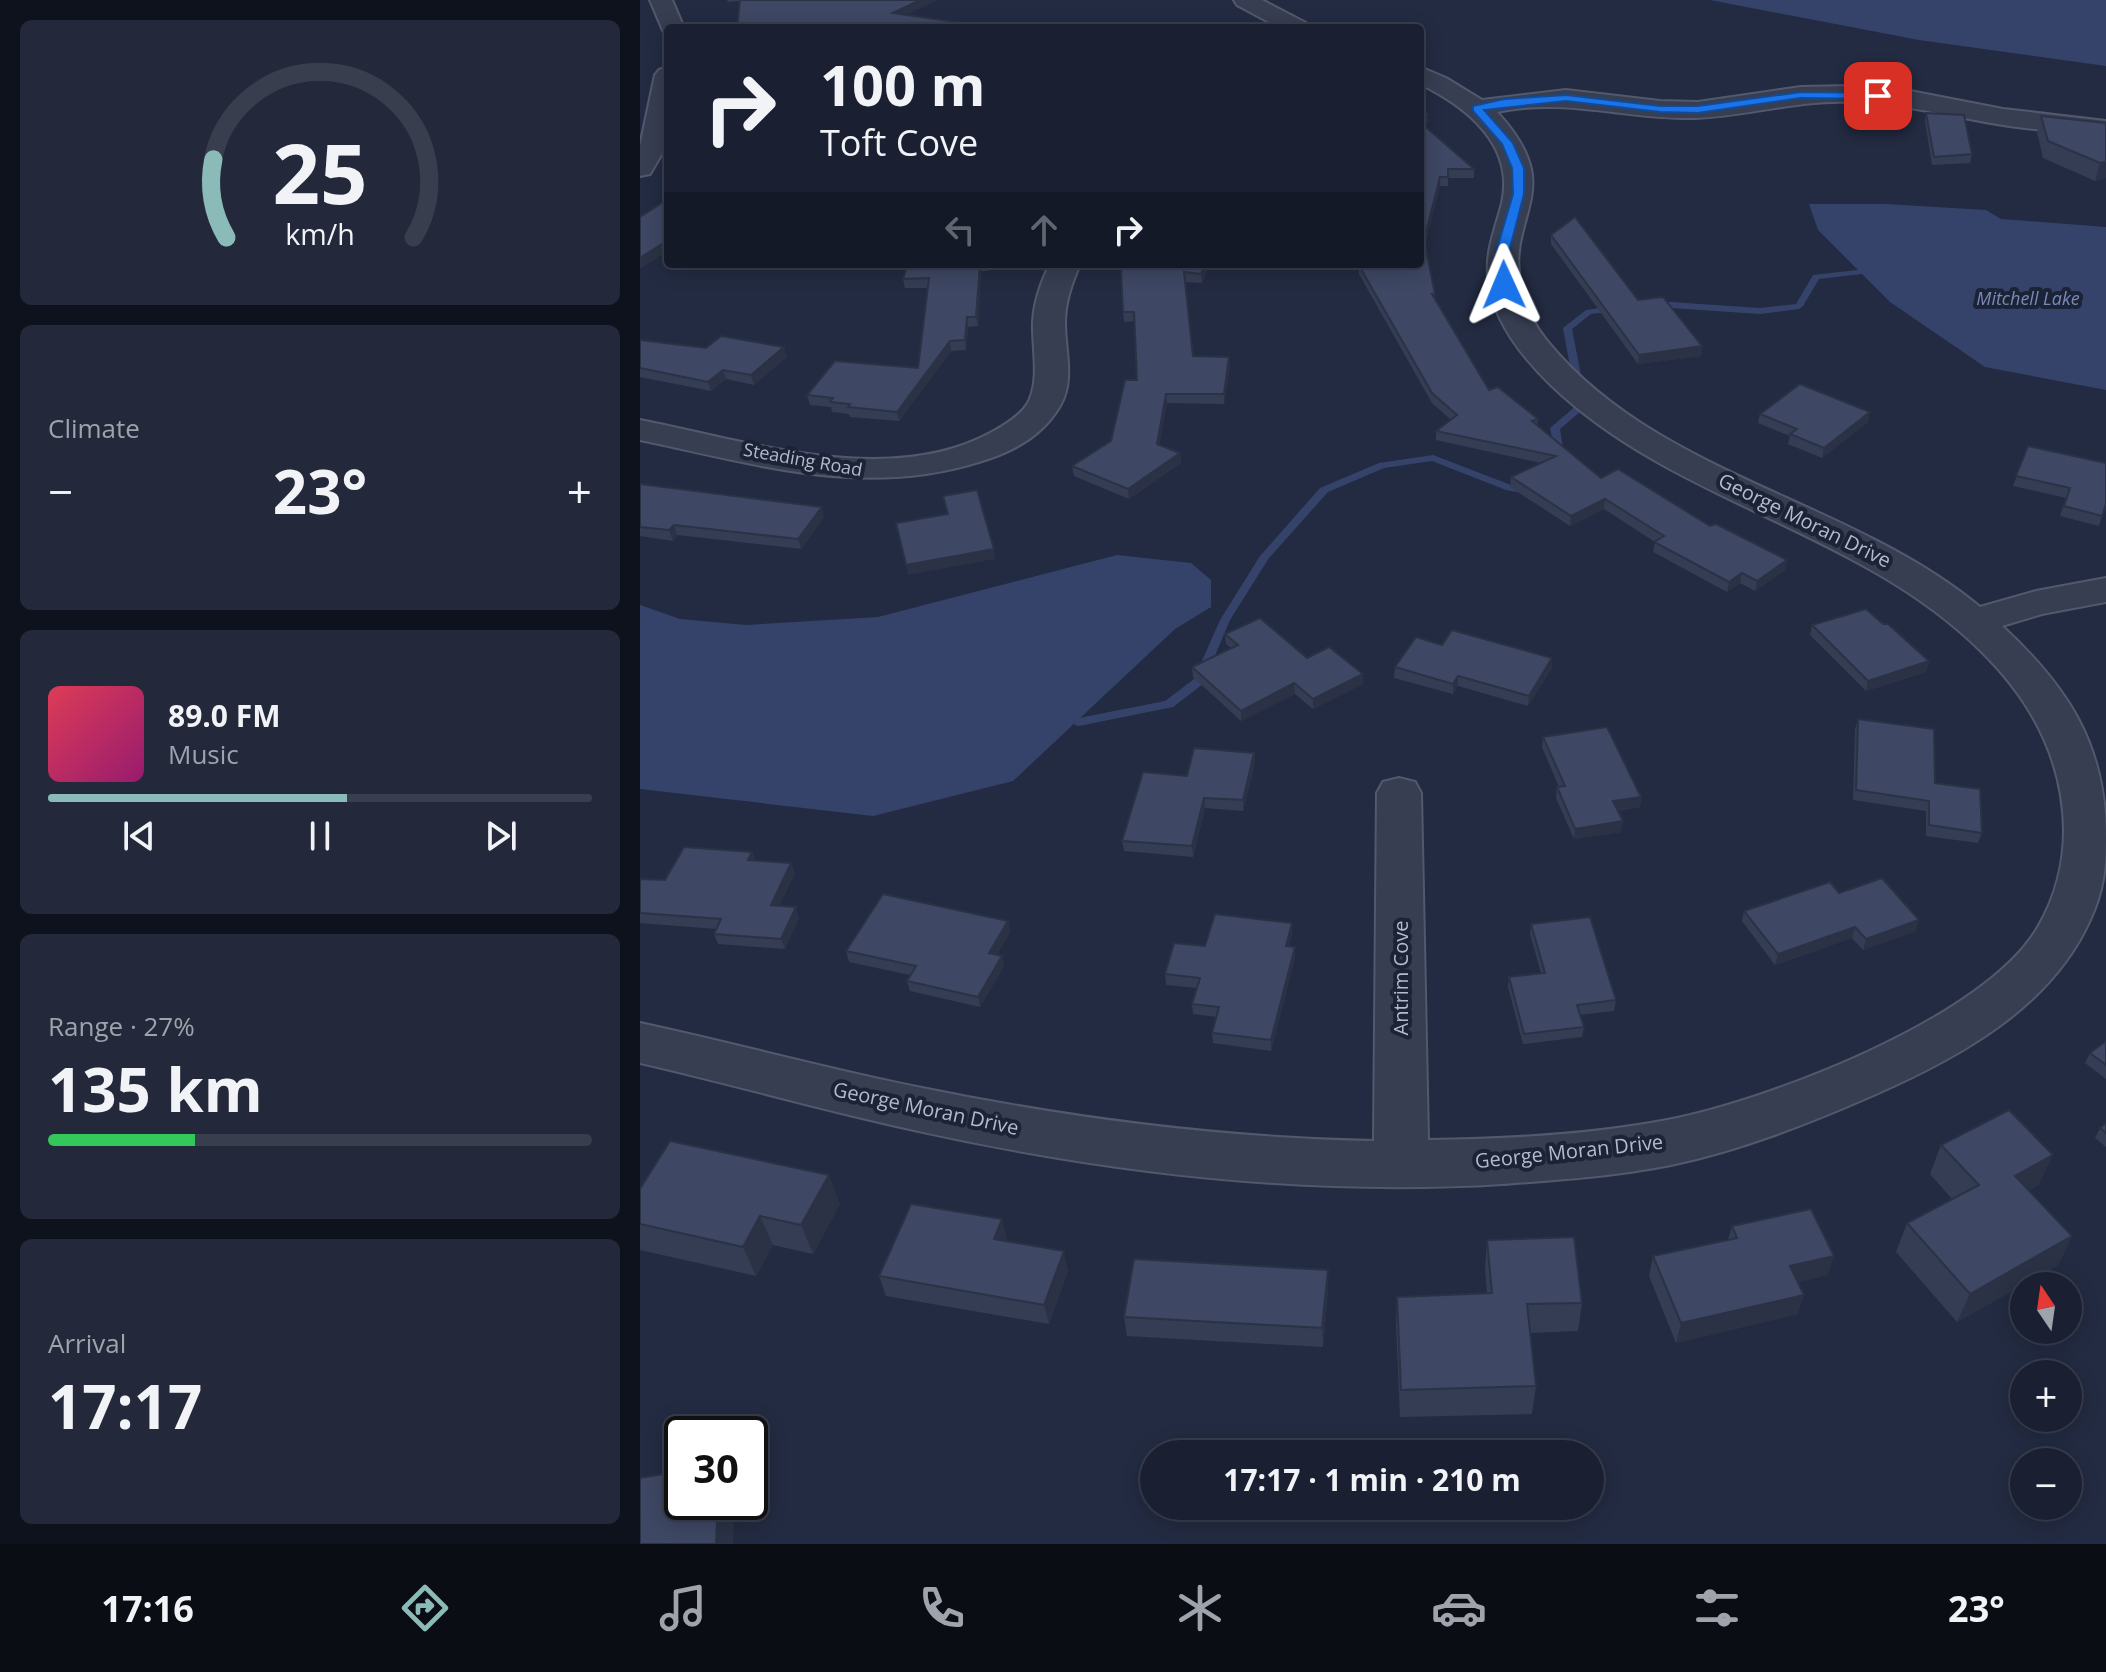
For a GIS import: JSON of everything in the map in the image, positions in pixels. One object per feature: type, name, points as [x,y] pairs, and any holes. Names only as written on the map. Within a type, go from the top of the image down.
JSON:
[{"type":"street","points":[[661,0],[670,24]]},
{"type":"street","points":[[1245,0],[1290,24]]},
{"type":"street","name":"George Moran Drive","points":[[641,1045],[919,1109],[1104,1143],[1301,1161],[1401,1164],[1500,1161],[1650,1146],[1783,1111],[1902,1060],[2002,997],[2051,948],[2079,893],[2088,835],[2080,779],[2061,725],[2023,672],[1973,622],[1927,585],[1874,550],[1671,456],[1577,392],[1540,355],[1517,320],[1504,285],[1502,252],[1518,194],[1518,168],[1507,143],[1477,109],[1424,77]]},
{"type":"street","points":[[1477,109],[1504,103],[1566,98],[1660,109],[1698,110],[1801,95],[1851,94],[1905,98],[2003,117],[2106,129]]},
{"type":"street","points":[[640,168],[649,158],[658,135],[664,103]]},
{"type":"street","name":"Steading Road","points":[[640,430],[830,467],[873,471],[917,468],[959,460],[997,444],[1028,424],[1045,403],[1050,382],[1049,319],[1054,287],[1063,268]]},
{"type":"street","points":[[1973,622],[2036,603],[2106,590]]},
{"type":"street","name":"Antrim Cove","points":[[1399,793],[1401,1164]]},
{"type":"water","points":[[1710,0],[2106,0],[2106,66],[1919,40]]},
{"type":"water","name":"Mitchell Lake","points":[[1809,204],[1885,204],[1986,210],[2001,219],[2106,227],[2106,390],[1985,367],[1890,302],[1818,230]]},
{"type":"water","points":[[1117,555],[1191,563],[1211,580],[1211,607],[1175,629],[1013,781],[873,816],[640,789],[640,605],[680,619],[746,625],[878,617]]},
{"type":"building","points":[[740,0],[920,0],[893,13],[970,24],[737,24]]},
{"type":"building","points":[[1926,113],[1964,115],[1972,154],[1934,157]]},
{"type":"building","points":[[2041,116],[2106,123],[2106,162],[2100,163],[2048,141]]},
{"type":"building","points":[[1424,125],[1474,169],[1448,169],[1448,177],[1440,177],[1424,240]]},
{"type":"building","points":[[664,202],[664,243],[640,258],[640,217]]},
{"type":"building","points":[[1575,217],[1638,300],[1663,297],[1702,346],[1639,355],[1551,235]]},
{"type":"building","points":[[1424,240],[1435,294],[1432,294],[1489,390],[1498,387],[1538,419],[1532,421],[1601,478],[1618,469],[1710,526],[1716,524],[1787,560],[1757,581],[1742,573],[1729,582],[1654,542],[1664,536],[1605,499],[1571,516],[1511,477],[1556,456],[1436,431],[1457,415],[1432,393],[1360,268],[1424,268]]},
{"type":"building","points":[[907,268],[980,268],[976,317],[967,317],[965,340],[950,341],[897,412],[848,407],[850,404],[830,402],[833,398],[807,395],[835,361],[918,368],[929,278],[903,279]]},
{"type":"building","points":[[1122,268],[1203,268],[1201,274],[1184,272],[1193,356],[1229,357],[1224,394],[1166,394],[1157,444],[1180,453],[1128,489],[1072,466],[1111,441],[1125,380],[1137,380],[1134,312],[1123,312]]},
{"type":"building","points":[[721,336],[784,347],[751,375],[723,370],[708,382],[640,368],[640,340],[706,348]]},
{"type":"building","points":[[1800,384],[1870,412],[1824,448],[1790,434],[1797,429],[1760,414]]},
{"type":"building","points":[[2028,446],[2106,463],[2106,504],[2102,516],[2064,506],[2070,488],[2016,476]]},
{"type":"building","points":[[640,484],[822,507],[798,539],[674,525],[669,530],[640,527]]},
{"type":"building","points":[[977,490],[994,549],[906,565],[896,523],[948,514],[943,496]]},
{"type":"building","points":[[1866,609],[1883,624],[1888,624],[1929,661],[1868,681],[1812,625]]},
{"type":"building","points":[[1260,618],[1307,658],[1329,647],[1363,674],[1313,699],[1294,683],[1241,711],[1192,667],[1238,645],[1225,634]]},
{"type":"building","points":[[1452,630],[1552,658],[1529,696],[1458,676],[1453,684],[1395,667],[1416,637],[1442,645]]},
{"type":"building","points":[[1858,719],[1934,729],[1935,783],[1980,789],[1982,833],[1929,825],[1929,801],[1856,790]]},
{"type":"building","points":[[1607,727],[1641,797],[1613,801],[1623,821],[1575,829],[1557,787],[1565,786],[1543,737]]},
{"type":"building","points":[[1194,748],[1254,753],[1243,800],[1204,798],[1192,846],[1122,841],[1143,772],[1187,776]]},
{"type":"building","points":[[684,847],[752,852],[748,860],[791,863],[771,905],[796,907],[781,939],[714,934],[721,919],[640,913],[640,879],[665,880]]},
{"type":"building","points":[[1882,878],[1919,920],[1866,939],[1855,927],[1778,954],[1744,911],[1830,882],[1839,893]]},
{"type":"building","points":[[883,894],[1008,921],[989,953],[1002,956],[978,997],[907,981],[916,966],[846,951]]},
{"type":"building","points":[[1215,914],[1292,923],[1286,946],[1295,947],[1271,1040],[1212,1033],[1219,1007],[1192,1004],[1200,978],[1165,974],[1174,943],[1205,946]]},
{"type":"building","points":[[1590,917],[1616,1000],[1577,1005],[1584,1027],[1524,1034],[1509,977],[1545,973],[1531,924]]},
{"type":"building","points":[[2106,1041],[2106,1065],[2090,1053]]},
{"type":"building","points":[[2009,1110],[2053,1155],[2015,1176],[2072,1236],[1970,1294],[1907,1223],[1979,1185],[1941,1145]]},
{"type":"building","points":[[670,1141],[829,1175],[801,1225],[760,1216],[743,1247],[640,1224],[640,1189]]},
{"type":"building","points":[[911,1204],[1002,1219],[994,1239],[1064,1251],[1044,1305],[879,1276]]},
{"type":"building","points":[[1811,1209],[1834,1256],[1790,1266],[1804,1295],[1681,1323],[1653,1256],[1737,1238],[1732,1226]]},
{"type":"building","points":[[1574,1237],[1582,1303],[1527,1304],[1536,1386],[1401,1390],[1397,1297],[1492,1293],[1487,1240]]},
{"type":"building","points":[[1134,1259],[1328,1270],[1322,1328],[1124,1317]]},
{"type":"building","points":[[664,1474],[664,1520],[717,1520],[716,1544],[640,1544],[640,1478]]},
{"type":"waterway","points":[[1656,304],[1760,311],[1799,306],[1816,277],[1876,270]]},
{"type":"waterway","points":[[1559,455],[1555,428],[1582,406],[1567,328],[1589,312],[1614,309]]},
{"type":"waterway","points":[[1079,722],[1169,704],[1199,681],[1225,620],[1265,556],[1324,490],[1382,465],[1433,458],[1509,488],[1528,491]]},
{"type":"route","points":[[1504,285],[1502,252],[1518,194],[1518,168],[1507,143],[1490,120],[1477,109],[1533,99],[1566,98],[1660,109],[1698,110],[1736,107],[1801,95],[1878,96]]}]
